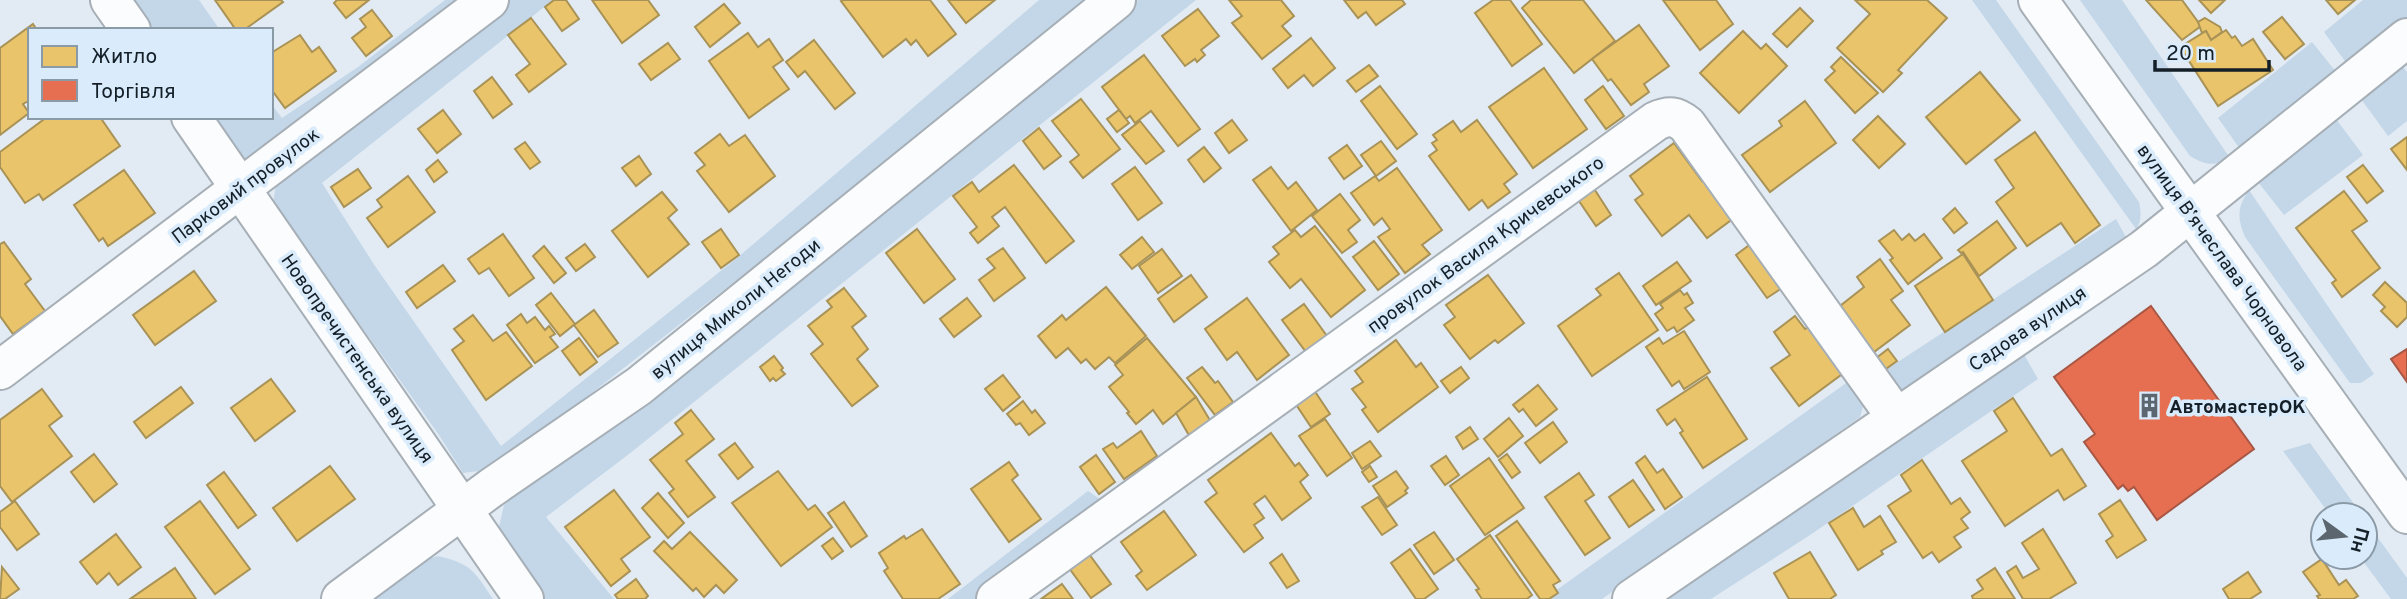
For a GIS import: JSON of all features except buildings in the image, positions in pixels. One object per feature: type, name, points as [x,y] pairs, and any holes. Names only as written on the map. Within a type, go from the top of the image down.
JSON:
[{"type":"street","points":[[110,0],[130,28]]},
{"type":"street","name":"Парковий провулок","points":[[0,370],[489,0]]},
{"type":"street","name":"вулиця Миколи Негоди","points":[[341,599],[463,508],[639,386],[1116,0]]},
{"type":"street","name":"вулиця Вʼячеслава Чорновола","points":[[2038,0],[2407,514]]},
{"type":"street","name":"Садова вулиця","points":[[1632,599],[2144,249],[2407,38]]},
{"type":"street","name":"провулок Василя Кричевського","points":[[996,599],[1644,129],[1667,116],[1678,118],[1687,125],[1896,416]]},
{"type":"street","name":"Новопречистенська вулиця","points":[[192,119],[524,599]]},
{"type":"shaded area","points":[[133,0],[199,0],[219,28],[153,28]]},
{"type":"shaded area","points":[[445,0],[470,0],[247,162],[217,119],[273,119],[273,107],[282,118],[358,67]]},
{"type":"shaded area","points":[[510,0],[553,0],[322,183],[375,266],[501,446],[737,258],[1039,0],[1089,0],[511,456],[479,471],[463,473],[439,435],[273,203],[276,184],[353,119]]},
{"type":"shaded area","points":[[1138,0],[1196,0],[629,454],[546,517],[614,599],[544,599],[498,531],[504,505]]},
{"type":"shaded area","points":[[1972,0],[1996,0],[2139,202],[2140,216],[2136,229]]},
{"type":"shaded area","points":[[2080,0],[2122,0],[2230,158],[2210,164],[2190,156]]},
{"type":"shaded area","points":[[2363,0],[2407,0],[2407,17],[2347,64],[2324,32]]},
{"type":"shaded area","points":[[2312,42],[2337,73],[2240,149],[2218,118]]},
{"type":"shaded area","points":[[2402,66],[2407,72],[2407,121],[2388,136],[2361,99]]},
{"type":"shaded area","points":[[2336,119],[2363,155],[2284,215],[2258,182]]},
{"type":"shaded area","points":[[2249,190],[2374,374],[2361,383],[2350,383],[2245,237],[2239,213]]},
{"type":"shaded area","points":[[2116,219],[2127,239],[1906,391],[1888,388],[1878,375]]},
{"type":"shaded area","points":[[2022,351],[2038,379],[1810,535],[1711,599],[1659,599]]},
{"type":"shaded area","points":[[1856,376],[1864,403],[1860,417],[1602,599],[1544,599]]},
{"type":"shaded area","points":[[2310,443],[2352,501],[2320,501],[2283,451]]},
{"type":"shaded area","points":[[1088,491],[1107,504],[979,599],[948,599]]},
{"type":"shaded area","points":[[2379,539],[2407,578],[2407,599],[2391,599],[2370,571],[2379,571]]},
{"type":"shaded area","points":[[438,556],[458,562],[471,570],[493,599],[365,599],[412,564]]},
{"type":"place","name":"АвтомастерОК","points":[[2149,406]]}]
